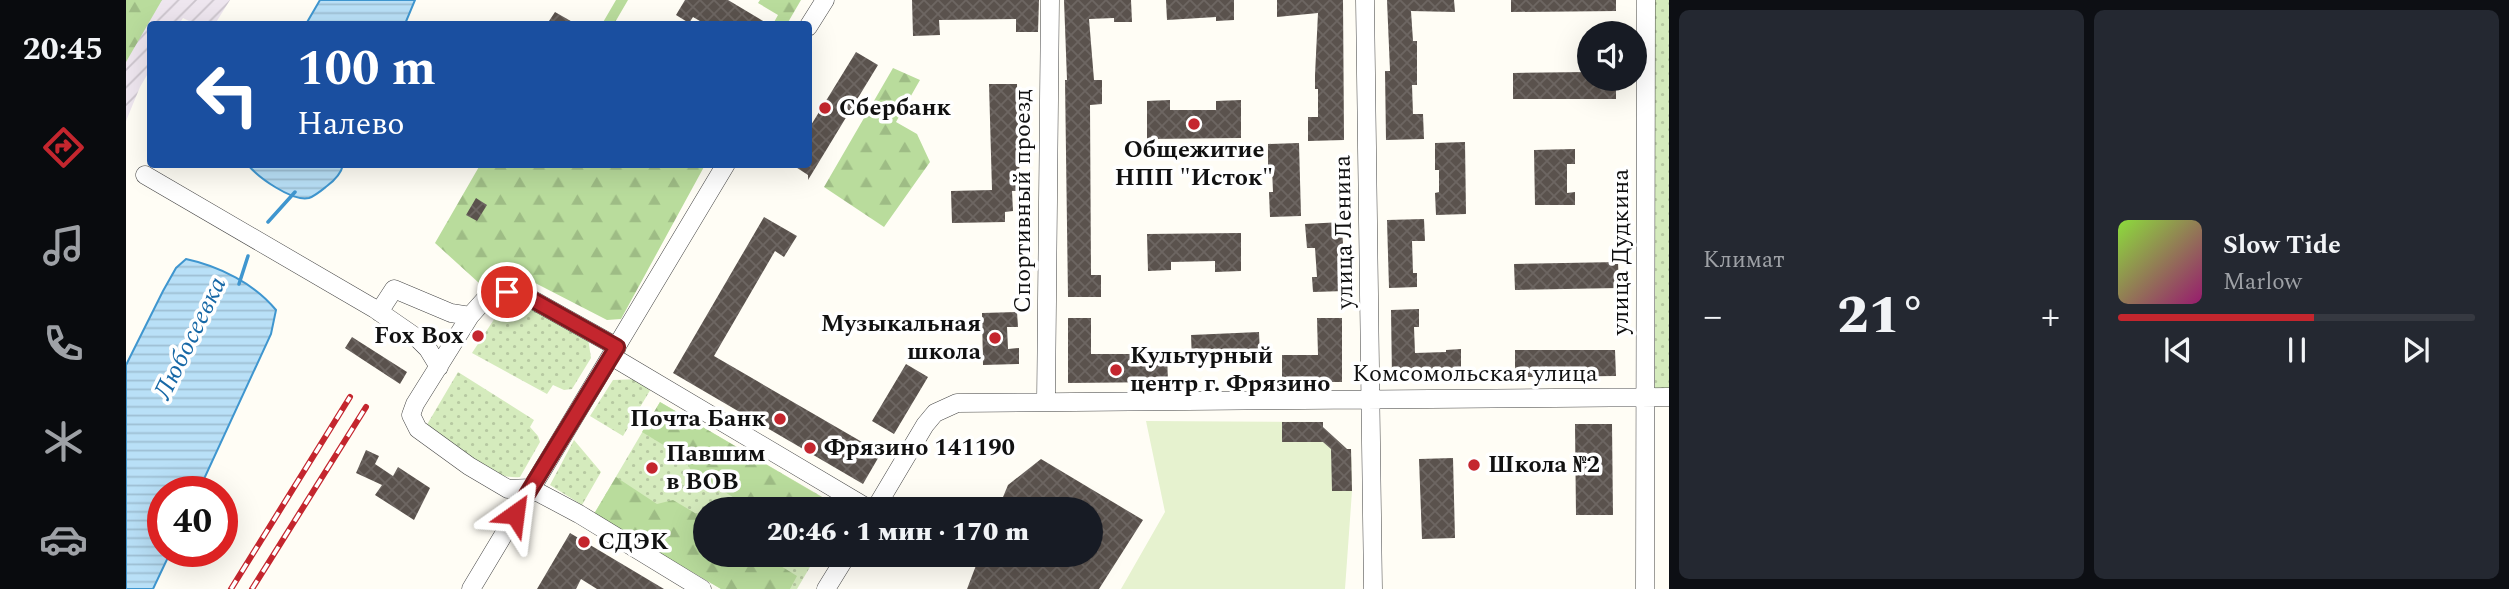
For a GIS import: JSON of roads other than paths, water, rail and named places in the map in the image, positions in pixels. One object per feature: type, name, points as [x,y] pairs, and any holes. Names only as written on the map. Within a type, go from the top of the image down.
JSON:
[{"type":"street","points":[[812,21],[825,0]]},
{"type":"street","name":"Спортивный проезд","points":[[1046,402],[1050,0]]},
{"type":"street","name":"улица Ленина","points":[[1365,0],[1373,589]]},
{"type":"street","name":"улица Дудкина","points":[[1645,589],[1646,0]]},
{"type":"street","points":[[471,589],[724,168]]},
{"type":"street","points":[[145,174],[379,312],[418,338],[439,366]]},
{"type":"street","points":[[379,312],[394,289],[451,313],[470,316]]},
{"type":"street","points":[[702,589],[579,513],[530,488],[508,489],[459,460],[418,429],[411,415],[413,408],[470,316],[487,297],[507,292],[524,295],[850,497]]},
{"type":"street","name":"Комсомольская улица","points":[[882,497],[934,413],[957,403],[1669,397]]},
{"type":"street","points":[[825,589],[839,567]]},
{"type":"water","points":[[320,0],[415,0],[406,21],[308,21]]},
{"type":"water","points":[[251,168],[342,168],[330,184],[309,198],[294,196],[259,176]]},
{"type":"water","points":[[186,259],[211,266],[247,284],[276,310],[271,334],[205,476],[147,476],[147,567],[163,567],[153,589],[126,589],[126,365],[176,268]]},
{"type":"waterway","name":"Любосеевка","points":[[268,222],[295,192]]},
{"type":"waterway","name":"Любосеевка","points":[[239,284],[248,256]]},
{"type":"railway","points":[[231,589],[350,397]]},
{"type":"railway","points":[[252,589],[366,407]]},
{"type":"place","name":"Сбербанк","points":[[825,108]]},
{"type":"place","name":"Общежитие НПП \"Исток\"","points":[[1194,124]]},
{"type":"place","name":"Fox Box","points":[[478,336]]},
{"type":"place","name":"Музыкальная школа","points":[[995,338]]},
{"type":"place","name":"Культурный центр г. Фрязино","points":[[1116,370]]},
{"type":"place","name":"Почта Банк","points":[[780,419]]},
{"type":"place","name":"Фрязино 141190","points":[[810,448]]},
{"type":"place","name":"Школа №2","points":[[1474,465]]},
{"type":"place","name":"Павшим в ВОВ","points":[[652,468]]},
{"type":"place","name":"СДЭК","points":[[584,542]]}]
